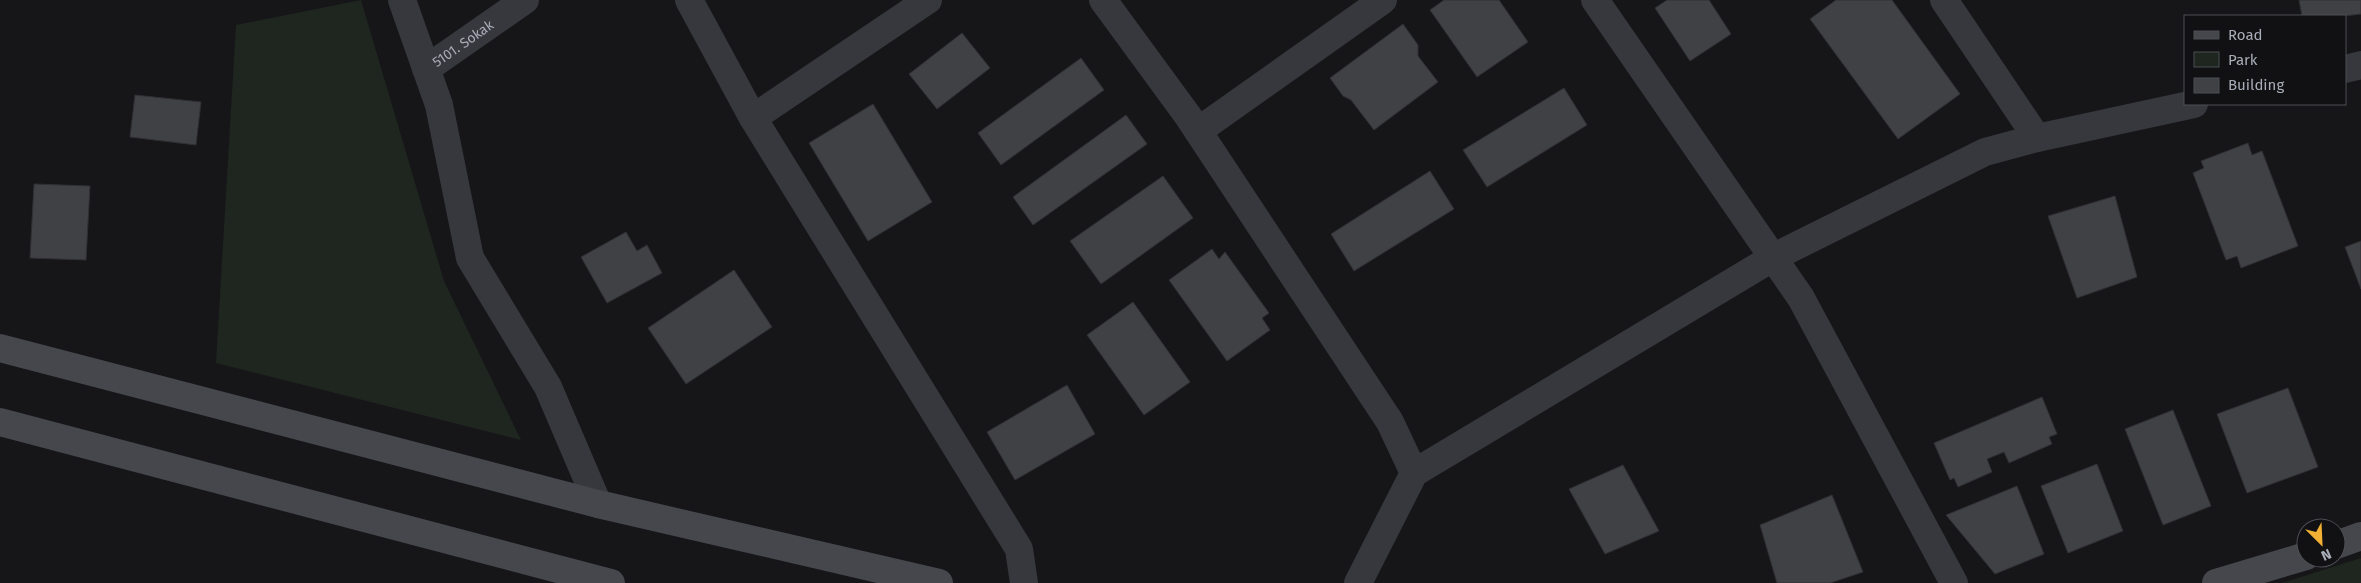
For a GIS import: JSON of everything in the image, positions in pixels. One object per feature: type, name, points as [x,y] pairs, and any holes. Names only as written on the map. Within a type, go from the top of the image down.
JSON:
[{"type":"main road","points":[[0,348],[598,504],[939,583]]},
{"type":"main road","points":[[0,422],[611,583]]},
{"type":"main road","points":[[2346,541],[2361,536]]},
{"type":"main road","points":[[2216,583],[2296,559]]},
{"type":"street","points":[[402,0],[439,105],[470,258],[548,387],[598,504]]},
{"type":"street","name":"5101. Sokak","points":[[426,69],[524,0]]},
{"type":"street","points":[[689,0],[753,118],[1019,549],[1024,583]]},
{"type":"street","points":[[753,118],[928,0]]},
{"type":"street","points":[[1103,0],[1198,131],[1390,422],[1414,473]]},
{"type":"street","points":[[1198,131],[1383,0]]},
{"type":"street","points":[[1595,0],[1801,298],[1954,583]]},
{"type":"street","points":[[1944,0],[2037,138]]},
{"type":"street","points":[[2346,69],[2361,65]]},
{"type":"street","points":[[1358,583],[1414,473],[1774,257],[1985,152],[2037,138],[2189,105]]},
{"type":"green space","points":[[361,0],[444,281],[521,440],[216,363],[236,25]]},
{"type":"green space","points":[[2361,558],[2361,583],[2282,583],[2329,568],[2346,568],[2346,563]]},
{"type":"building","points":[[1444,0],[1499,0],[1528,42],[1477,77],[1430,10]]},
{"type":"building","points":[[1667,0],[1709,0],[1731,34],[1690,61],[1655,8]]},
{"type":"building","points":[[1836,0],[1892,0],[1960,94],[1898,139],[1810,19]]},
{"type":"building","points":[[2299,0],[2361,0],[2361,14],[2346,16],[2302,15]]},
{"type":"building","points":[[1403,24],[1418,45],[1418,56],[1438,82],[1374,130],[1351,100],[1343,96],[1330,78]]},
{"type":"building","points":[[962,33],[990,68],[937,109],[909,74]]},
{"type":"building","points":[[1081,58],[1104,90],[1001,165],[978,133]]},
{"type":"building","points":[[1564,88],[1587,125],[1487,187],[1463,150]]},
{"type":"building","points":[[135,95],[201,102],[196,145],[130,137]]},
{"type":"building","points":[[873,104],[932,202],[868,241],[809,143]]},
{"type":"building","points":[[1126,115],[1147,144],[1033,225],[1013,197]]},
{"type":"building","points":[[2248,143],[2252,155],[2262,151],[2298,246],[2241,268],[2237,256],[2226,260],[2193,173],[2204,168],[2201,161]]},
{"type":"building","points":[[1430,171],[1454,209],[1354,271],[1331,234]]},
{"type":"building","points":[[1163,176],[1193,218],[1101,284],[1070,241]]},
{"type":"building","points":[[34,184],[90,186],[86,260],[30,258]]},
{"type":"building","points":[[2115,196],[2137,277],[2077,298],[2048,216]]},
{"type":"building","points":[[626,232],[637,251],[647,245],[662,273],[607,303],[581,257]]},
{"type":"building","points":[[2361,241],[2361,289],[2345,247]]},
{"type":"building","points":[[1212,249],[1219,259],[1225,252],[1269,313],[1262,318],[1270,330],[1227,361],[1169,280]]},
{"type":"building","points":[[734,270],[772,327],[686,384],[648,328]]},
{"type":"building","points":[[1133,302],[1190,382],[1144,415],[1087,335]]},
{"type":"building","points":[[1067,385],[1095,434],[1015,480],[987,432]]},
{"type":"building","points":[[2288,388],[2318,467],[2247,493],[2217,414]]},
{"type":"building","points":[[2042,397],[2057,434],[2049,437],[2052,444],[2009,463],[2004,452],[1987,459],[1992,472],[1958,487],[1954,478],[1950,480],[1934,443]]},
{"type":"building","points":[[2173,410],[2211,506],[2163,525],[2125,429]]},
{"type":"building","points":[[2097,464],[2123,531],[2068,553],[2041,486]]},
{"type":"building","points":[[1623,465],[1659,531],[1605,554],[1569,489]]},
{"type":"building","points":[[2017,486],[2044,554],[1995,574],[1946,515]]},
{"type":"building","points":[[1832,495],[1863,572],[1830,583],[1777,583],[1760,525]]}]
